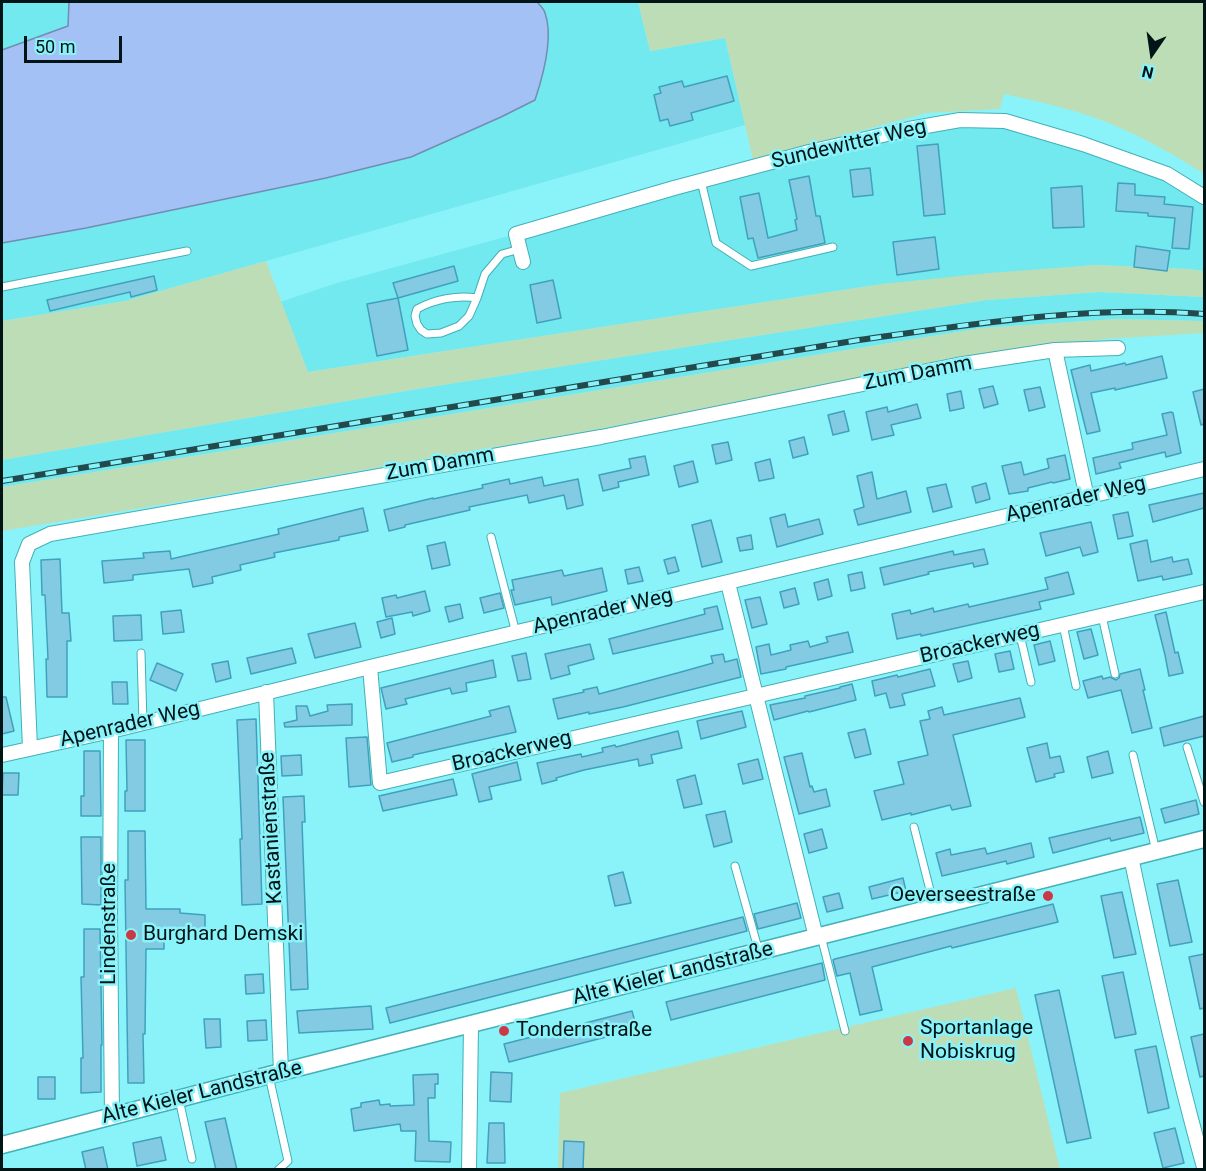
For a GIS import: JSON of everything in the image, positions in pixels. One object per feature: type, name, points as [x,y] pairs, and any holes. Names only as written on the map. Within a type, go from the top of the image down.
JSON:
[{"type":"street","name":"Sundewitter Weg","points":[[522,255],[516,234],[809,152],[960,120],[1005,121],[1083,144],[1167,174],[1204,197]]},
{"type":"street","name":"Zum Damm","points":[[30,748],[22,562],[29,544],[50,534],[590,439],[957,365],[1055,350],[1118,348]]},
{"type":"street","points":[[1055,350],[1087,498]]},
{"type":"street","name":"Apenrader Weg","points":[[2,755],[111,731],[370,667],[1204,469]]},
{"type":"street","points":[[728,583],[819,937]]},
{"type":"street","name":"Broackerweg","points":[[370,667],[380,783],[1204,592]]},
{"type":"street","name":"Kastanienstraße","points":[[266,692],[275,1074]]},
{"type":"street","name":"Lindenstraße","points":[[111,731],[112,1116]]},
{"type":"street","name":"Alte Kieler Landstraße","points":[[2,1145],[1204,839]]},
{"type":"street","points":[[1131,857],[1163,1008],[1204,1167]]},
{"type":"street","points":[[469,1170],[471,1025]]},
{"type":"lane","points":[[701,181],[716,243],[751,266],[833,247]]},
{"type":"lane","points":[[2,287],[187,251]]},
{"type":"lane","points":[[477,298],[465,296],[444,299],[423,306],[417,309],[415,316],[417,324],[427,333],[441,333],[459,326],[469,316],[477,298],[485,274],[502,254],[522,255]]},
{"type":"lane","points":[[491,537],[516,633]]},
{"type":"lane","points":[[1102,616],[1115,674]]},
{"type":"lane","points":[[1063,625],[1076,686]]},
{"type":"lane","points":[[1020,636],[1031,682]]},
{"type":"lane","points":[[141,653],[143,723]]},
{"type":"lane","points":[[1187,747],[1204,802]]},
{"type":"lane","points":[[1133,755],[1156,851]]},
{"type":"lane","points":[[914,827],[935,908]]},
{"type":"lane","points":[[735,866],[759,952]]},
{"type":"lane","points":[[819,937],[845,1031]]},
{"type":"lane","points":[[275,1074],[288,1161],[278,1170]]},
{"type":"lane","points":[[179,1099],[192,1159]]},
{"type":"shaded area","points":[[2,2],[638,2],[650,51],[725,38],[745,125],[125,301],[2,321]]},
{"type":"shaded area","points":[[69,2],[537,2],[545,13],[548,45],[535,100],[411,157],[326,178],[86,228],[2,243],[2,50],[68,26]]},
{"type":"shaded area","points":[[1005,121],[1083,144],[1204,197],[1204,271],[1096,265],[882,284],[308,372],[280,302],[337,283],[909,129]]},
{"type":"shaded area","points":[[1099,292],[1204,297],[1204,321],[1116,319],[982,328],[2,487],[2,460],[417,389],[987,300]]},
{"type":"green space","points":[[638,2],[1204,2],[1204,174],[1159,147],[1111,124],[1072,110],[1004,94],[1000,109],[927,113],[753,160],[725,38],[650,51]]},
{"type":"green space","points":[[266,261],[308,372],[882,284],[989,273],[1096,265],[1188,269],[1204,271],[1204,297],[1099,292],[987,300],[417,389],[2,460],[2,321],[125,301]]},
{"type":"green space","points":[[1116,319],[1204,321],[1204,333],[1105,339],[997,352],[584,432],[2,531],[2,487],[982,328]]},
{"type":"green space","name":"Sportanlage Nobiskrug","points":[[1016,988],[1060,1169],[558,1170],[560,1093]]},
{"type":"building","points":[[727,76],[734,101],[691,113],[693,120],[670,126],[668,119],[660,121],[654,95],[661,93],[659,87],[682,81],[684,87]]},
{"type":"building","points":[[938,144],[945,214],[924,216],[917,146]]},
{"type":"building","points":[[870,168],[873,195],[853,197],[850,170]]},
{"type":"building","points":[[809,176],[816,216],[820,216],[825,243],[758,258],[753,238],[748,239],[740,197],[759,193],[768,238],[797,230],[789,180]]},
{"type":"building","points":[[1118,183],[1135,184],[1135,195],[1165,197],[1164,204],[1193,207],[1189,249],[1172,248],[1175,218],[1116,211]]},
{"type":"building","points":[[1082,186],[1084,227],[1053,228],[1051,188]]},
{"type":"building","points":[[935,237],[939,269],[897,275],[893,242]]},
{"type":"building","points":[[1136,246],[1170,251],[1167,271],[1134,267]]},
{"type":"building","points":[[454,266],[458,281],[398,298],[393,283]]},
{"type":"building","points":[[154,276],[157,290],[131,297],[130,292],[50,311],[47,300]]},
{"type":"building","points":[[553,280],[561,318],[537,323],[530,285]]},
{"type":"building","points":[[398,298],[408,350],[377,356],[367,304]]},
{"type":"building","points":[[1162,356],[1167,378],[1091,393],[1100,431],[1087,434],[1071,370],[1090,365],[1091,371]]},
{"type":"building","points":[[993,386],[998,404],[984,408],[979,389]]},
{"type":"building","points":[[1040,387],[1045,407],[1029,411],[1024,390]]},
{"type":"building","points":[[1204,389],[1204,424],[1201,425],[1193,392]]},
{"type":"building","points":[[961,391],[964,408],[950,411],[947,394]]},
{"type":"building","points":[[917,404],[921,418],[891,425],[894,435],[872,440],[866,412],[887,407],[888,412]]},
{"type":"building","points":[[844,411],[849,431],[833,435],[828,415]]},
{"type":"building","points":[[1171,412],[1181,453],[1166,457],[1165,452],[1119,463],[1121,468],[1096,474],[1093,458],[1133,449],[1132,443],[1167,435],[1162,414]]},
{"type":"building","points":[[804,437],[808,454],[793,458],[789,441]]},
{"type":"building","points":[[728,442],[732,460],[716,464],[712,445]]},
{"type":"building","points":[[1065,455],[1070,479],[1009,494],[1002,466],[1021,462],[1024,475],[1049,468],[1047,459]]},
{"type":"building","points":[[645,456],[649,475],[618,482],[619,487],[603,491],[599,475],[631,468],[629,459]]},
{"type":"building","points":[[770,459],[774,478],[759,481],[755,463]]},
{"type":"building","points":[[693,461],[698,482],[679,487],[674,466]]},
{"type":"building","points":[[872,472],[877,499],[906,491],[911,512],[858,525],[854,510],[864,507],[857,476]]},
{"type":"building","points":[[542,477],[544,486],[578,479],[583,505],[567,509],[564,495],[529,503],[527,495],[469,507],[470,510],[389,531],[384,510],[483,488],[482,485],[509,479],[510,484]]},
{"type":"building","points":[[986,483],[990,499],[976,503],[972,487]]},
{"type":"building","points":[[946,484],[952,507],[933,512],[927,488]]},
{"type":"building","points":[[1204,493],[1204,508],[1153,522],[1149,505]]},
{"type":"building","points":[[363,508],[368,531],[339,537],[339,540],[274,553],[275,557],[240,565],[241,570],[212,577],[213,583],[193,587],[189,569],[133,575],[133,580],[104,583],[102,561],[144,558],[143,553],[170,551],[171,559],[279,534],[278,529]]},
{"type":"building","points":[[1128,512],[1133,536],[1118,539],[1113,515]]},
{"type":"building","points":[[785,514],[788,527],[819,519],[823,534],[777,547],[770,518]]},
{"type":"building","points":[[711,520],[722,562],[702,567],[692,525]]},
{"type":"building","points":[[1091,522],[1098,552],[1083,556],[1080,547],[1046,556],[1040,533]]},
{"type":"building","points":[[751,535],[753,549],[740,551],[737,538]]},
{"type":"building","points":[[1147,540],[1151,562],[1172,557],[1173,562],[1188,559],[1192,574],[1163,580],[1162,576],[1138,581],[1130,544]]},
{"type":"building","points":[[445,542],[450,565],[432,569],[427,546]]},
{"type":"building","points":[[984,549],[988,564],[974,567],[973,563],[928,572],[929,574],[884,585],[880,568],[953,551],[954,555]]},
{"type":"building","points":[[675,557],[679,571],[668,574],[664,560]]},
{"type":"building","points":[[60,559],[62,613],[69,613],[71,641],[67,641],[67,697],[47,697],[46,659],[48,659],[41,560]]},
{"type":"building","points":[[639,567],[643,581],[628,584],[625,570]]},
{"type":"building","points":[[602,568],[607,591],[552,605],[551,597],[515,605],[511,590],[514,590],[512,580],[562,570],[564,576]]},
{"type":"building","points":[[862,572],[865,588],[851,591],[848,575]]},
{"type":"building","points":[[1068,572],[1074,594],[1039,602],[1041,609],[921,636],[921,634],[897,639],[892,614],[910,610],[911,614],[933,608],[934,612],[968,604],[969,607],[1048,589],[1045,578]]},
{"type":"building","points":[[828,579],[832,596],[818,600],[814,583]]},
{"type":"building","points":[[795,588],[799,604],[784,608],[780,592]]},
{"type":"building","points":[[425,591],[430,611],[413,616],[412,612],[386,617],[382,598],[396,595],[397,598]]},
{"type":"building","points":[[500,593],[504,608],[484,613],[480,598]]},
{"type":"building","points":[[760,597],[767,624],[752,628],[745,600]]},
{"type":"building","points":[[460,604],[463,618],[449,622],[445,607]]},
{"type":"building","points":[[717,606],[723,629],[613,654],[609,639],[705,614],[704,609]]},
{"type":"building","points":[[181,610],[184,632],[163,634],[161,612]]},
{"type":"building","points":[[1166,612],[1175,653],[1178,652],[1183,673],[1169,676],[1155,615]]},
{"type":"building","points":[[141,615],[142,640],[114,641],[113,616]]},
{"type":"building","points":[[392,618],[395,634],[381,638],[377,622]]},
{"type":"building","points":[[355,623],[361,647],[315,658],[308,634]]},
{"type":"building","points":[[1091,629],[1098,655],[1084,659],[1077,632]]},
{"type":"building","points":[[848,632],[853,652],[761,674],[756,647],[769,644],[771,655],[791,650],[790,645],[808,641],[810,647],[828,642],[826,637]]},
{"type":"building","points":[[1050,641],[1055,661],[1039,665],[1034,645]]},
{"type":"building","points":[[590,644],[594,659],[568,666],[570,674],[551,679],[545,654]]},
{"type":"building","points":[[292,648],[296,663],[251,674],[247,658]]},
{"type":"building","points":[[1010,651],[1014,669],[999,672],[995,654]]},
{"type":"building","points":[[526,653],[531,679],[518,681],[512,656]]},
{"type":"building","points":[[723,654],[725,662],[737,659],[741,677],[623,707],[558,719],[553,699],[597,687],[599,694],[713,663],[711,656]]},
{"type":"building","points":[[493,660],[496,677],[466,683],[467,691],[452,694],[450,688],[405,699],[407,704],[386,709],[381,688]]},
{"type":"building","points":[[228,661],[231,678],[216,682],[212,664]]},
{"type":"building","points":[[968,661],[972,678],[958,682],[953,664]]},
{"type":"building","points":[[157,663],[183,674],[176,691],[150,680]]},
{"type":"building","points":[[930,669],[935,686],[902,694],[905,705],[890,708],[886,693],[875,696],[872,681]]},
{"type":"building","points":[[1140,669],[1152,728],[1132,733],[1121,690],[1088,698],[1083,681],[1102,676],[1103,679],[1110,677],[1116,680],[1120,674]]},
{"type":"building","points":[[112,682],[127,682],[128,704],[113,704]]},
{"type":"building","points":[[852,684],[856,700],[774,720],[770,705],[805,698],[805,696]]},
{"type":"building","points":[[2,697],[6,697],[14,731],[2,734]]},
{"type":"building","points":[[1020,698],[1025,717],[953,735],[971,806],[952,810],[950,805],[882,820],[874,791],[904,784],[898,762],[928,755],[920,721],[930,719],[928,711],[942,707],[944,715]]},
{"type":"building","points":[[352,704],[352,725],[285,727],[284,723],[297,720],[296,706],[307,706],[310,716],[328,711],[327,705]]},
{"type":"building","points":[[509,706],[516,732],[413,755],[413,757],[392,762],[387,743],[491,716],[489,711]]},
{"type":"building","points":[[742,711],[746,727],[701,739],[697,721]]},
{"type":"building","points":[[1204,716],[1204,736],[1164,746],[1160,728]]},
{"type":"building","points":[[256,719],[262,904],[242,905],[237,720]]},
{"type":"building","points":[[865,729],[871,754],[855,758],[848,733]]},
{"type":"building","points":[[678,731],[682,748],[651,755],[653,763],[639,766],[638,759],[584,770],[542,784],[537,763],[581,754],[582,757],[603,752],[602,748],[615,745],[616,747]]},
{"type":"building","points":[[367,737],[371,785],[349,787],[346,738]]},
{"type":"building","points":[[126,740],[145,740],[145,811],[125,811]]},
{"type":"building","points":[[1047,743],[1050,758],[1060,756],[1064,772],[1036,782],[1027,748]]},
{"type":"building","points":[[84,751],[100,751],[101,816],[81,816],[81,796],[84,796]]},
{"type":"building","points":[[1108,751],[1113,773],[1092,778],[1087,757]]},
{"type":"building","points":[[802,753],[810,787],[812,786],[814,792],[826,789],[830,806],[799,814],[784,757]]},
{"type":"building","points":[[301,755],[302,775],[282,776],[281,756]]},
{"type":"building","points":[[758,759],[763,779],[743,784],[738,764]]},
{"type":"building","points":[[517,762],[521,780],[489,787],[492,799],[479,802],[472,774]]},
{"type":"building","points":[[3,773],[19,773],[18,795],[2,795]]},
{"type":"building","points":[[695,775],[702,804],[684,808],[677,780]]},
{"type":"building","points":[[453,779],[457,795],[383,811],[379,796]]},
{"type":"building","points":[[304,796],[305,822],[302,822],[308,989],[291,990],[283,797]]},
{"type":"building","points":[[1196,800],[1199,814],[1165,823],[1161,809]]},
{"type":"building","points":[[725,811],[732,842],[714,847],[706,815]]},
{"type":"building","points":[[1140,817],[1144,833],[1111,841],[1110,838],[1053,853],[1049,838]]},
{"type":"building","points":[[822,829],[827,848],[809,853],[804,834]]},
{"type":"building","points":[[128,831],[145,831],[146,909],[180,909],[180,913],[205,915],[205,933],[164,933],[164,949],[146,949],[144,1083],[128,1083],[125,880],[128,880]]},
{"type":"building","points":[[81,837],[101,837],[101,905],[82,904]]},
{"type":"building","points":[[1031,843],[1034,857],[942,876],[936,853],[950,849],[951,855],[985,848],[987,854]]},
{"type":"building","points":[[623,872],[631,903],[615,906],[608,876]]},
{"type":"building","points":[[903,878],[906,891],[872,899],[869,887]]},
{"type":"building","points":[[1178,880],[1192,942],[1170,946],[1157,884]]},
{"type":"building","points":[[1122,892],[1136,954],[1114,958],[1101,896]]},
{"type":"building","points":[[839,893],[843,908],[827,912],[823,897]]},
{"type":"building","points":[[797,903],[801,918],[758,929],[754,914]]},
{"type":"building","points":[[1053,904],[1058,922],[952,948],[951,946],[872,967],[882,1010],[860,1015],[850,973],[837,976],[833,960],[835,959]]},
{"type":"building","points":[[743,917],[747,931],[390,1023],[386,1008]]},
{"type":"building","points":[[84,929],[100,929],[102,1045],[101,1092],[81,1093],[81,1058],[83,1058],[81,977],[84,977]]},
{"type":"building","points":[[1204,954],[1204,1008],[1200,1009],[1189,957]]},
{"type":"building","points":[[822,963],[825,980],[671,1020],[666,1002]]},
{"type":"building","points":[[1123,972],[1136,1034],[1115,1038],[1102,976]]},
{"type":"building","points":[[263,974],[264,993],[246,994],[245,975]]},
{"type":"building","points":[[1059,990],[1091,1138],[1067,1143],[1035,995]]},
{"type":"building","points":[[371,1006],[373,1029],[299,1033],[297,1011]]},
{"type":"building","points":[[632,1011],[637,1029],[509,1062],[504,1044]]},
{"type":"building","points":[[204,1019],[220,1019],[221,1047],[206,1048]]},
{"type":"building","points":[[266,1020],[267,1040],[248,1041],[247,1021]]},
{"type":"building","points":[[1204,1034],[1204,1076],[1200,1077],[1191,1037]]},
{"type":"building","points":[[1156,1046],[1169,1108],[1148,1113],[1135,1050]]},
{"type":"building","points":[[491,1072],[512,1073],[511,1102],[490,1101]]},
{"type":"building","points":[[438,1074],[435,1098],[428,1098],[429,1141],[451,1142],[450,1162],[415,1161],[416,1131],[401,1131],[400,1124],[354,1131],[351,1109],[361,1107],[361,1103],[379,1100],[380,1105],[414,1105],[413,1075]]},
{"type":"building","points":[[38,1077],[55,1077],[55,1099],[38,1099]]},
{"type":"building","points":[[225,1118],[237,1170],[216,1170],[205,1122]]},
{"type":"building","points":[[489,1123],[504,1123],[505,1163],[487,1163]]},
{"type":"building","points":[[1175,1128],[1184,1163],[1163,1168],[1154,1133]]},
{"type":"building","points":[[161,1137],[166,1160],[137,1166],[133,1143]]},
{"type":"building","points":[[564,1141],[584,1142],[583,1170],[563,1170]]},
{"type":"building","points":[[103,1147],[108,1170],[86,1170],[82,1152]]},
{"type":"railway","points":[[2,481],[859,340],[945,328],[1074,314],[1118,312],[1204,314]]},
{"type":"place","name":"Oeverseestraße","points":[[1048,896]]},
{"type":"place","name":"Burghard Demski","points":[[131,935]]},
{"type":"place","name":"Tondernstraße","points":[[504,1031]]},
{"type":"place","name":"Sportanlage Nobiskrug","points":[[908,1041]]}]
